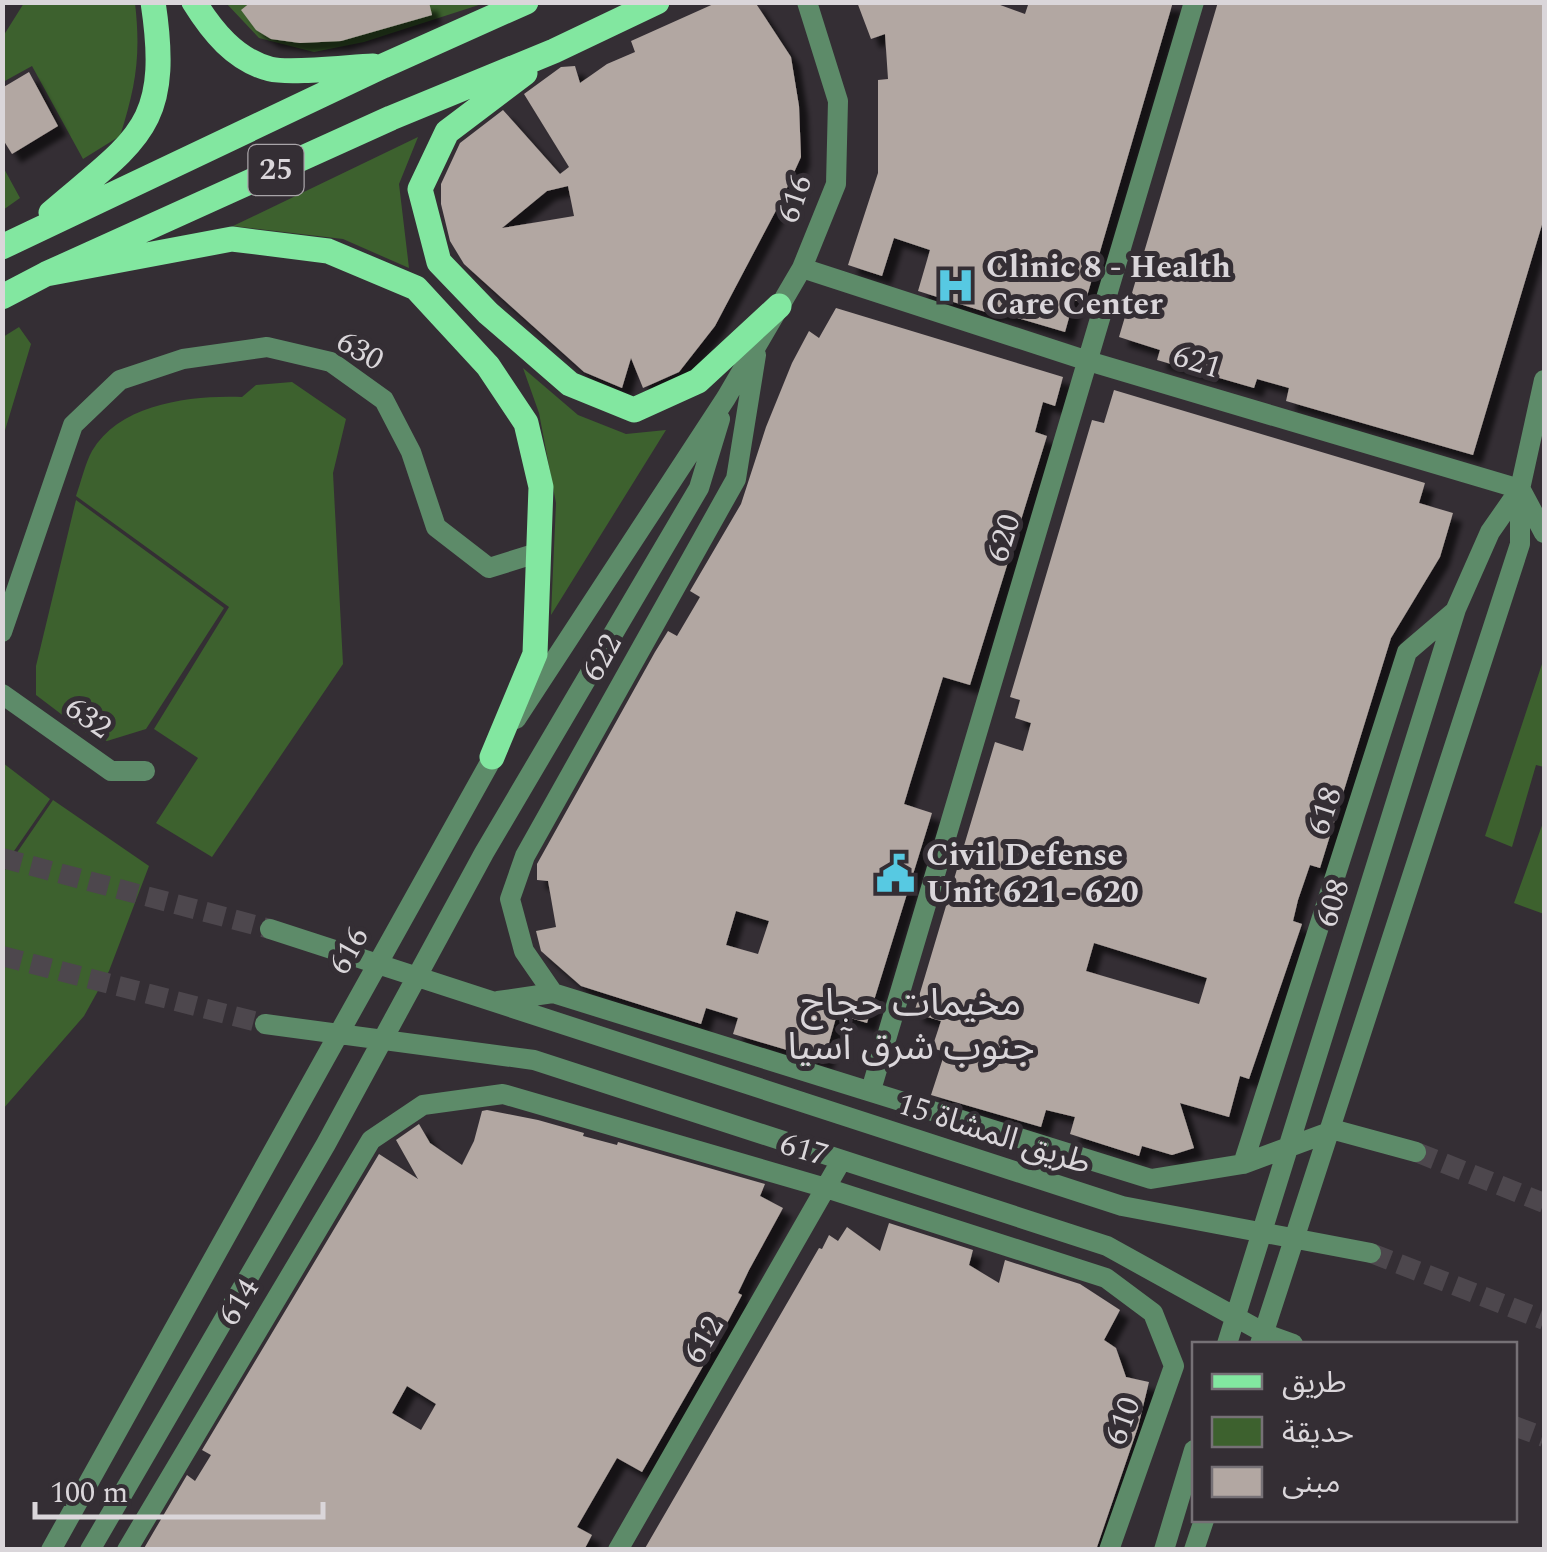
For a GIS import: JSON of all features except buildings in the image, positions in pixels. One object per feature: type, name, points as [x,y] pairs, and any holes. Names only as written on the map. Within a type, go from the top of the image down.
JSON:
[{"type":"main road","points":[[27,234],[121,152],[146,125],[156,99],[160,61],[153,2]]},
{"type":"main road","points":[[194,2],[214,33],[236,52],[270,69],[383,66]]},
{"type":"main road","name":"25","points":[[2,247],[526,2]]},
{"type":"main road","name":"25","points":[[2,298],[46,274],[657,2]]},
{"type":"main road","points":[[554,51],[446,132],[420,189],[439,262],[488,314],[570,384],[634,410],[698,381],[779,306]]},
{"type":"main road","points":[[46,274],[232,239],[328,252],[416,288],[488,366],[526,423],[540,487],[535,654],[492,757]]},
{"type":"street","name":"616","points":[[51,1550],[492,757],[726,398],[802,268],[836,184],[838,102],[807,2]]},
{"type":"street","name":"620","points":[[871,1090],[1194,2]]},
{"type":"street","name":"621","points":[[802,268],[1088,360],[1520,488]]},
{"type":"street","name":"622","points":[[553,993],[524,952],[510,900],[525,856],[736,479],[758,343]]},
{"type":"street","name":"630","points":[[2,632],[73,424],[120,380],[183,359],[266,347],[330,362],[384,400],[411,452],[436,527],[488,568],[537,553]]},
{"type":"street","name":"608","points":[[1261,1342],[1520,544],[1520,488],[1544,380]]},
{"type":"street","name":"616","points":[[90,1550],[326,1144],[484,853],[699,488],[726,398]]},
{"type":"street","name":"608","points":[[1228,1342],[1456,610],[1490,532],[1520,488]]},
{"type":"street","points":[[1520,488],[1544,533]]},
{"type":"street","name":"618","points":[[1244,1164],[1407,652],[1456,610]]},
{"type":"street","name":"632","points":[[2,694],[110,770],[145,771]]},
{"type":"street","name":"طريق المشاة 15","points":[[270,929],[1122,1206],[1371,1253]]},
{"type":"street","name":"طريق المشاة 15","points":[[492,1002],[553,993],[1151,1179],[1244,1164],[1336,1130],[1416,1152]]},
{"type":"street","points":[[265,1024],[534,1060],[1107,1246],[1287,1342]]},
{"type":"street","name":"617","points":[[423,1105],[503,1094],[826,1188],[1106,1278],[1153,1313]]},
{"type":"street","name":"614","points":[[126,1550],[371,1140],[423,1105]]},
{"type":"street","name":"612","points":[[618,1550],[841,1161]]},
{"type":"street","name":"610","points":[[1109,1550],[1174,1366],[1153,1313]]},
{"type":"street","points":[[1164,1550],[1192,1457]]},
{"type":"street","points":[[1194,1550],[1203,1522]]},
{"type":"green space","points":[[24,3],[135,3],[136,70],[120,136],[83,159],[32,66],[3,82],[2,38]]},
{"type":"green space","points":[[226,3],[485,3],[364,42],[314,52],[259,38]]},
{"type":"green space","points":[[418,137],[399,184],[409,268],[343,239],[233,226]]},
{"type":"green space","points":[[2,165],[20,198],[3,210],[2,210]]},
{"type":"green space","points":[[19,327],[31,344],[3,437],[3,337]]},
{"type":"green space","points":[[523,368],[578,415],[626,434],[666,430],[551,615],[556,503],[539,413]]},
{"type":"green space","points":[[292,382],[346,419],[333,473],[343,664],[212,857],[156,823],[198,758],[154,729],[229,607],[76,496],[92,451],[120,422],[159,405],[242,397],[256,385]]},
{"type":"green space","points":[[76,500],[224,608],[146,729],[107,741],[90,736],[36,695],[36,666]]},
{"type":"green space","points":[[1544,658],[1544,767],[1536,765],[1512,847],[1485,836]]},
{"type":"green space","points":[[3,763],[50,799],[3,867]]},
{"type":"green space","points":[[53,800],[149,866],[109,971],[84,1016],[3,1109],[3,873]]},
{"type":"green space","points":[[1544,820],[1544,914],[1514,903]]},
{"type":"tunnel","points":[[2,858],[270,929]]},
{"type":"tunnel","points":[[2,956],[265,1024]]},
{"type":"tunnel","points":[[1416,1152],[1544,1203]]},
{"type":"tunnel","points":[[1371,1253],[1544,1320]]},
{"type":"tunnel","points":[[1517,1427],[1544,1437]]},
{"type":"place","name":"Clinic 8 - Health Care Center","points":[[956,285]]},
{"type":"place","name":"Civil Defense Unit 621 - 620","points":[[896,873]]},
{"type":"district","name":"مخيمات حجاج جنوب شرق آسيا","points":[[911,1026]]}]
